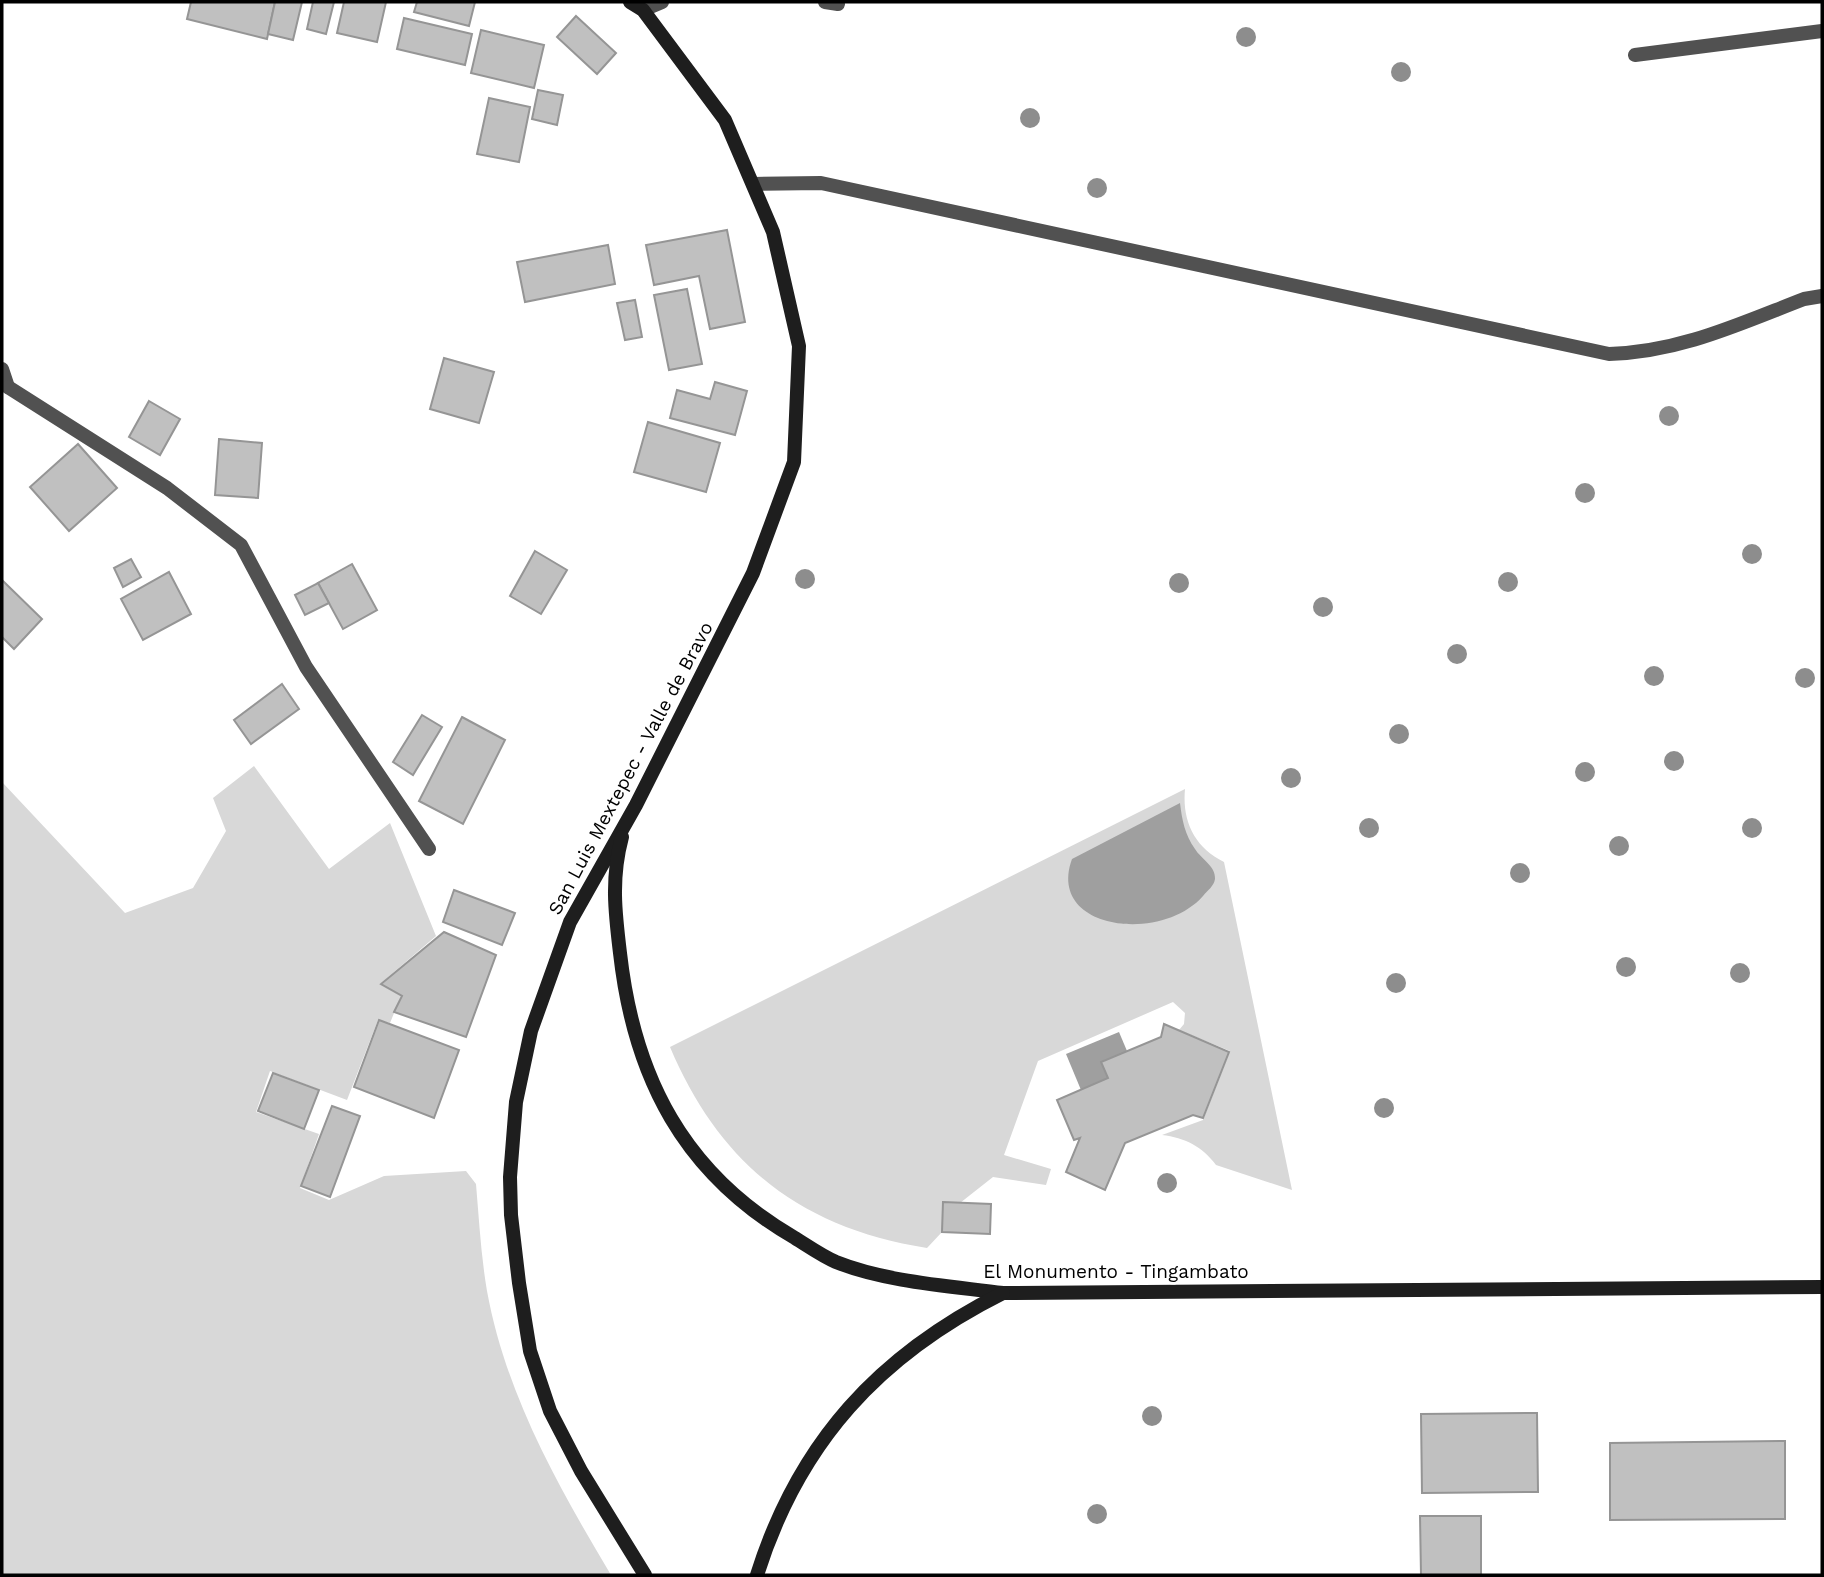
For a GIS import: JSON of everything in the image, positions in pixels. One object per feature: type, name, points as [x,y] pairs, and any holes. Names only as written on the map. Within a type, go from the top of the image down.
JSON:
[{"type":"main road","name":"San Luis Mextepec - Valle de Bravo","points":[[636,6],[725,120],[772,232],[799,346],[794,462],[753,573],[636,805],[599,865],[570,922],[542,996],[518,1090],[510,1177],[519,1283],[530,1351],[550,1411],[581,1471],[645,1575]]},
{"type":"main road","name":"El Monumento - Tingambato","points":[[636,805],[624,831],[613,886],[622,984],[641,1051],[667,1112],[706,1170],[755,1214],[836,1262],[906,1279],[1003,1293],[1822,1287]]},
{"type":"main road","points":[[758,1575],[783,1506],[802,1470],[854,1400],[923,1339],[962,1314],[1003,1293]]},
{"type":"street","points":[[636,6],[662,2]]},
{"type":"street","points":[[1635,55],[1822,31]]},
{"type":"street","points":[[752,184],[821,183],[1609,354],[1648,353],[1688,343],[1804,299],[1822,296]]},
{"type":"street","points":[[2,369],[5,388],[167,488],[241,545],[306,667],[429,849]]},
{"type":"shaded area","points":[[254,766],[329,869],[390,823],[436,936],[380,984],[401,996],[390,1023],[378,1020],[347,1100],[270,1071],[256,1112],[319,1134],[300,1188],[329,1200],[384,1176],[466,1171],[476,1184],[487,1291],[507,1367],[553,1473],[611,1575],[2,1575],[2,782],[125,913],[193,888],[226,831],[213,798]]},
{"type":"shaded area","points":[[1185,789],[1186,812],[1192,832],[1205,849],[1224,862],[1292,1190],[1216,1165],[1192,1144],[1162,1135],[1203,1120],[1230,1051],[1179,1030],[1184,1024],[1185,1013],[1173,1002],[1038,1061],[1004,1155],[1051,1169],[1046,1185],[993,1177],[960,1203],[942,1232],[927,1248],[841,1225],[803,1207],[770,1184],[740,1157],[690,1089],[670,1047]]},
{"type":"shaded area","points":[[1180,803],[1189,838],[1215,874],[1213,884],[1184,911],[1161,920],[1136,924],[1112,922],[1091,915],[1076,901],[1068,883],[1072,859]]},
{"type":"shaded area","points":[[1119,1032],[1127,1051],[1108,1078],[1081,1090],[1066,1054]]},
{"type":"building","points":[[191,2],[275,2],[267,39],[187,19]]},
{"type":"building","points":[[275,2],[302,2],[293,40],[268,34]]},
{"type":"building","points":[[313,2],[334,2],[326,34],[307,29]]},
{"type":"building","points":[[344,2],[386,2],[377,42],[337,33]]},
{"type":"building","points":[[417,2],[475,2],[469,26],[414,12]]},
{"type":"building","points":[[576,16],[616,53],[597,74],[557,37]]},
{"type":"building","points":[[404,18],[472,34],[465,65],[397,49]]},
{"type":"building","points":[[481,30],[544,45],[534,88],[471,73]]},
{"type":"building","points":[[538,90],[563,95],[557,125],[532,119]]},
{"type":"building","points":[[489,98],[530,107],[519,162],[477,154]]},
{"type":"building","points":[[727,230],[745,322],[710,329],[699,276],[654,285],[646,245]]},
{"type":"building","points":[[608,245],[615,284],[525,302],[517,262]]},
{"type":"building","points":[[687,289],[702,364],[669,370],[654,295]]},
{"type":"building","points":[[635,300],[642,337],[625,340],[617,303]]},
{"type":"building","points":[[444,358],[494,372],[479,423],[430,409]]},
{"type":"building","points":[[715,382],[747,391],[735,435],[670,418],[677,390],[710,399]]},
{"type":"building","points":[[149,401],[180,419],[160,455],[129,437]]},
{"type":"building","points":[[648,422],[720,443],[706,492],[634,472]]},
{"type":"building","points":[[219,439],[262,443],[258,498],[215,495]]},
{"type":"building","points":[[78,444],[117,488],[69,531],[30,487]]},
{"type":"building","points":[[535,551],[567,570],[541,614],[510,596]]},
{"type":"building","points":[[131,559],[141,577],[123,587],[114,568]]},
{"type":"building","points":[[352,564],[377,610],[343,629],[318,583]]},
{"type":"building","points":[[169,572],[191,614],[143,640],[121,599]]},
{"type":"building","points":[[2,580],[42,619],[14,649],[2,637]]},
{"type":"building","points":[[318,583],[329,603],[305,615],[295,595]]},
{"type":"building","points":[[282,684],[299,709],[251,744],[234,720]]},
{"type":"building","points":[[422,715],[442,727],[413,775],[393,762]]},
{"type":"building","points":[[462,717],[505,740],[463,824],[419,801]]},
{"type":"building","points":[[454,890],[515,913],[502,945],[443,922]]},
{"type":"building","points":[[444,932],[496,955],[466,1037],[394,1012],[402,996],[381,984]]},
{"type":"building","points":[[379,1020],[459,1050],[434,1118],[354,1087]]},
{"type":"building","points":[[1164,1024],[1229,1052],[1203,1118],[1193,1115],[1125,1143],[1105,1190],[1066,1172],[1080,1138],[1074,1140],[1057,1100],[1108,1078],[1101,1062],[1161,1037]]},
{"type":"building","points":[[273,1073],[319,1090],[304,1129],[258,1111]]},
{"type":"building","points":[[332,1106],[360,1116],[330,1197],[301,1186]]},
{"type":"building","points":[[943,1202],[991,1204],[990,1234],[942,1232]]},
{"type":"building","points":[[1537,1413],[1538,1492],[1422,1493],[1421,1414]]},
{"type":"building","points":[[1785,1441],[1785,1519],[1610,1520],[1610,1443]]},
{"type":"building","points":[[1420,1516],[1481,1516],[1481,1575],[1421,1575]]}]
